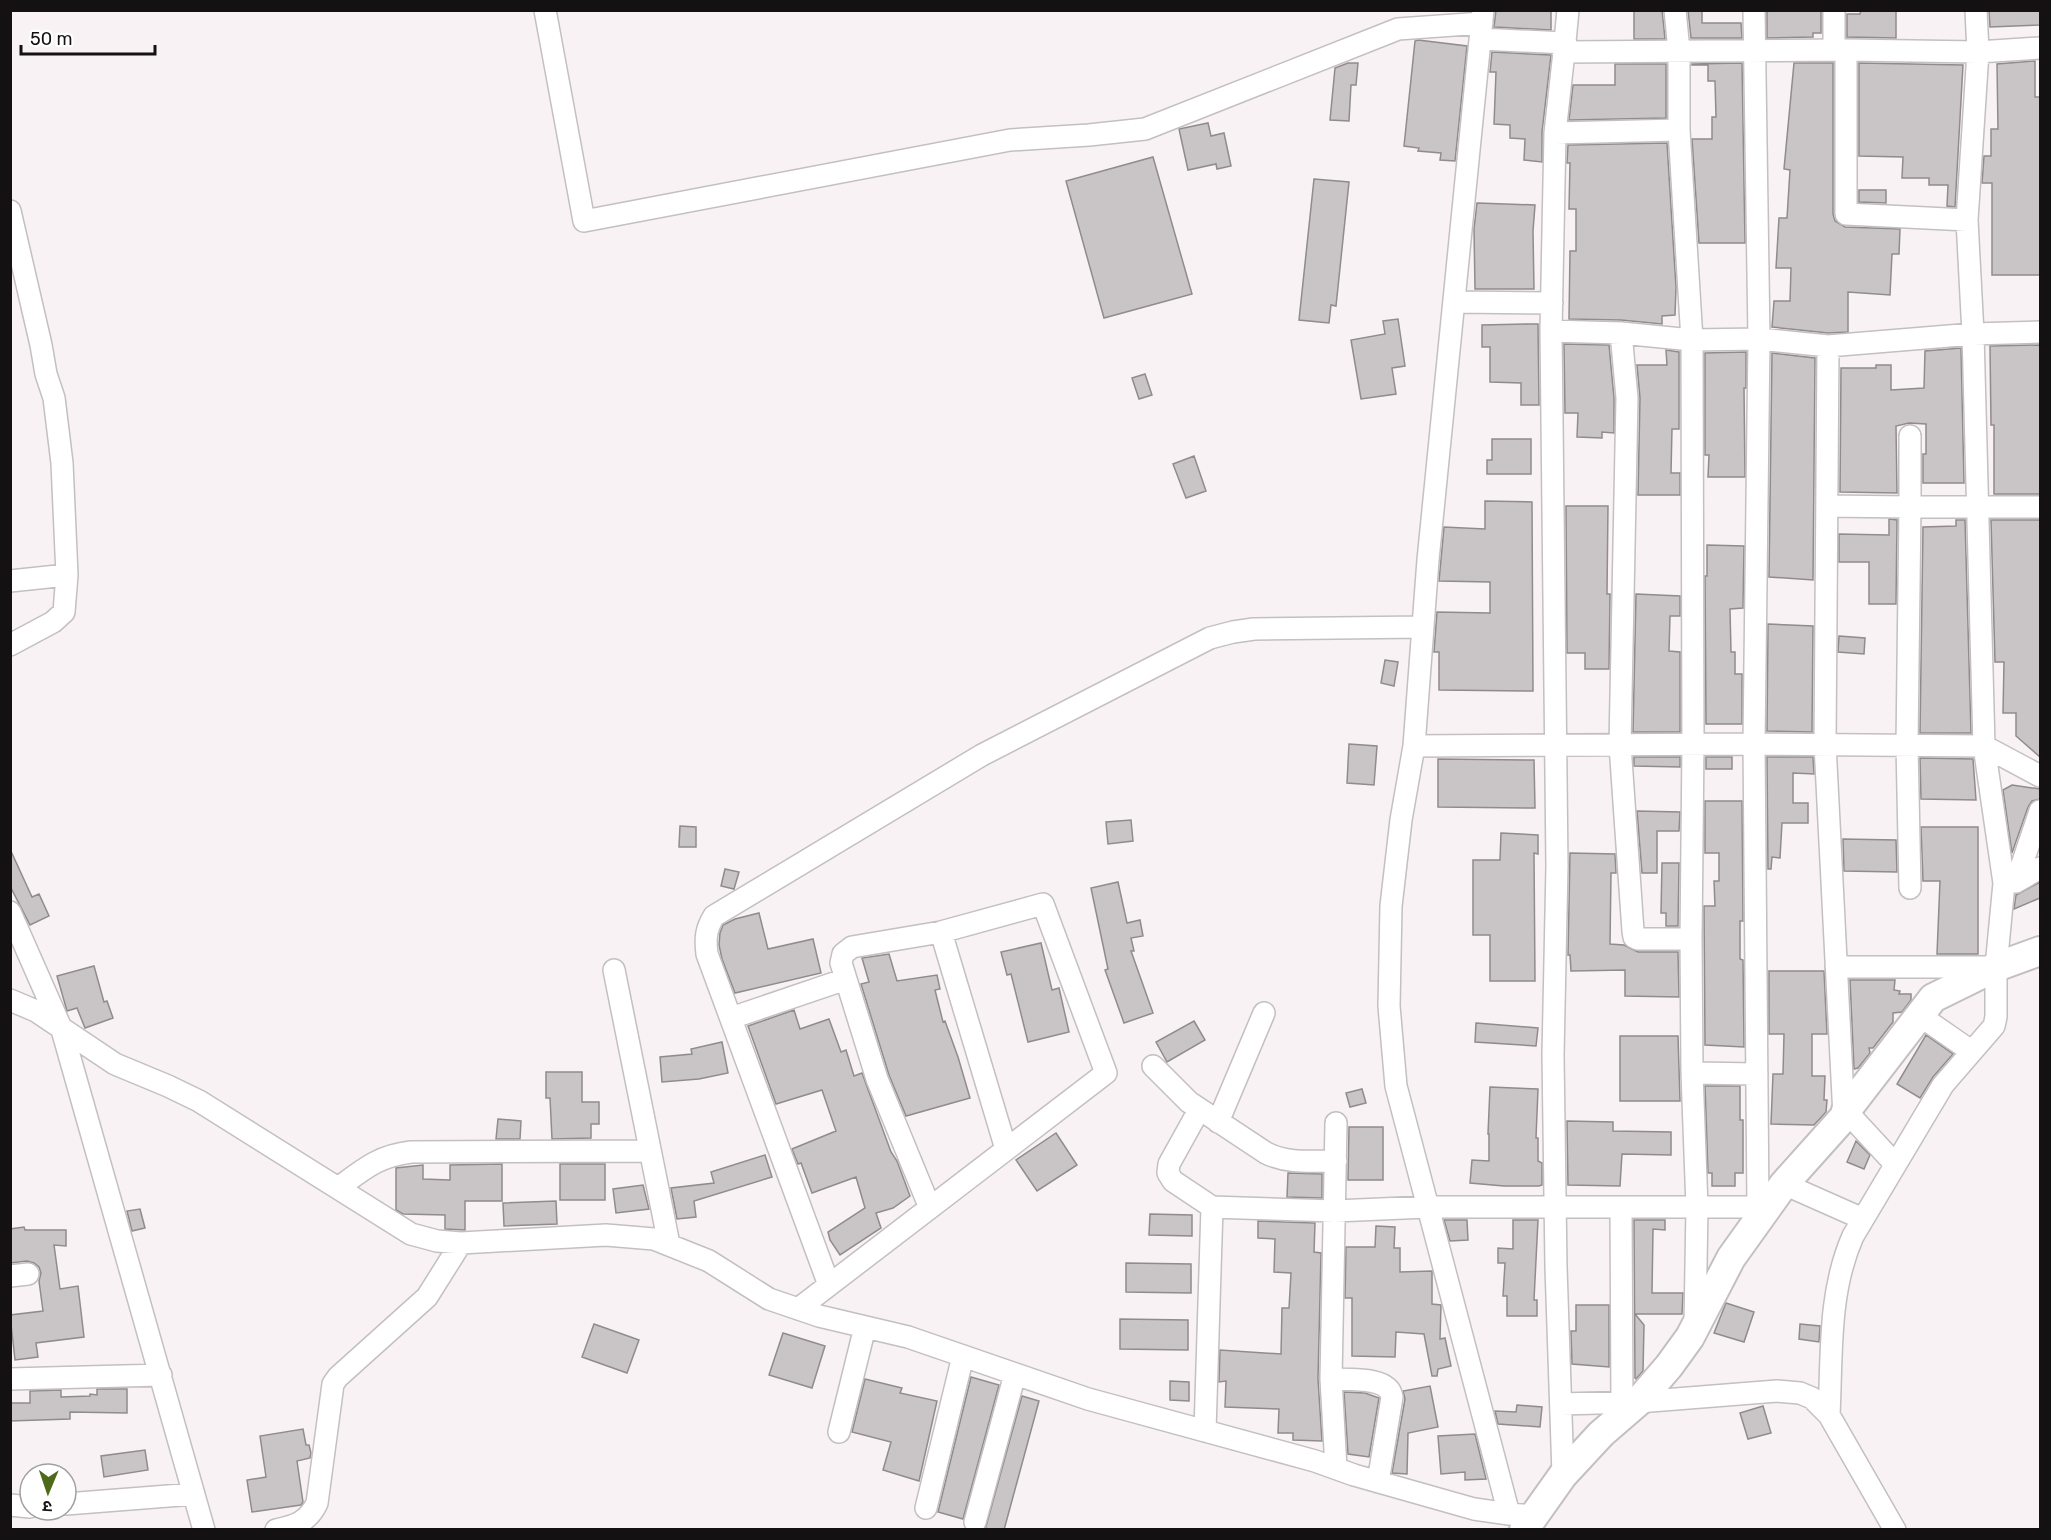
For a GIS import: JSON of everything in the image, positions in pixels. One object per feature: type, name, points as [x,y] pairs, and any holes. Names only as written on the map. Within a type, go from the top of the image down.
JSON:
[{"type":"main road","points":[[1522,1520],[1630,1402],[1669,1366],[1695,1327],[1731,1258],[1761,1210],[1845,1114],[1933,998],[1996,967],[2040,951]]},
{"type":"street","points":[[544,10],[584,221],[1010,140],[1145,129],[1398,28],[1482,24],[1565,48],[1679,51],[1978,52],[2040,48]]},
{"type":"street","points":[[1563,1475],[1553,1055],[1557,866],[1551,331],[1555,133],[1568,10]]},
{"type":"street","points":[[1676,10],[1679,51],[1679,130],[1692,340],[1692,1073],[1697,1207],[1695,1327]]},
{"type":"street","points":[[1199,1110],[1169,1164],[1168,1173],[1173,1181],[1212,1207],[1335,1211],[1556,1207],[1697,1207],[1761,1210],[1757,1074],[1754,744],[1759,339],[1754,10]]},
{"type":"street","points":[[1834,10],[1840,50],[1846,214],[1967,220]]},
{"type":"street","points":[[1976,10],[1978,52],[1967,220],[1973,333],[1984,746],[2010,882]]},
{"type":"street","points":[[10,1000],[36,1011],[115,1065],[199,1101],[411,1234],[437,1241],[462,1243],[606,1235],[654,1239],[709,1261],[769,1299],[798,1309],[908,1337],[1088,1399],[1474,1509],[1522,1520],[1427,1208],[1396,1086],[1389,1006],[1391,906],[1401,820],[1414,746],[1423,627],[1482,24]]},
{"type":"street","points":[[1555,133],[1679,130]]},
{"type":"street","points":[[10,211],[46,374],[54,398],[62,463],[67,575],[63,612],[53,622],[10,645]]},
{"type":"street","points":[[1454,302],[1552,303]]},
{"type":"street","points":[[1551,331],[1621,333],[1692,340],[1759,339],[1828,346],[1973,333],[2040,332]]},
{"type":"street","points":[[1621,333],[1627,398],[1620,744],[1634,938],[1692,939]]},
{"type":"street","points":[[1828,346],[1826,744],[1845,1114],[1895,1164]]},
{"type":"street","points":[[1910,436],[1906,745],[1910,888]]},
{"type":"street","points":[[1827,506],[2040,507]]},
{"type":"street","points":[[10,581],[67,575]]},
{"type":"street","points":[[829,1286],[707,954],[705,939],[707,927],[714,916],[982,755],[1210,638],[1254,629],[1423,627]]},
{"type":"street","points":[[1414,746],[1620,744],[1984,746],[2040,776]]},
{"type":"street","points":[[1829,1415],[1836,1284],[1843,1259],[1863,1219],[1943,1085],[1994,1026],[1996,967],[2010,882],[2040,811]]},
{"type":"street","points":[[2010,882],[2040,868]]},
{"type":"street","points":[[798,1309],[829,1286],[1106,1073],[1043,904],[941,932],[852,947],[843,954],[841,963],[877,1079],[930,1208]]},
{"type":"street","points":[[10,912],[62,1030],[204,1530]]},
{"type":"street","points":[[941,932],[1006,1149]]},
{"type":"street","points":[[1836,967],[1996,967]]},
{"type":"street","points":[[614,970],[669,1244]]},
{"type":"street","points":[[731,1018],[846,979]]},
{"type":"street","points":[[1218,1122],[1264,1013]]},
{"type":"street","points":[[1919,1015],[1971,1051]]},
{"type":"street","points":[[1153,1066],[1199,1110],[1278,1159],[1336,1161]]},
{"type":"street","points":[[1692,1073],[1757,1074]]},
{"type":"street","points":[[1336,1123],[1331,1379],[1336,1468]]},
{"type":"street","points":[[338,1188],[378,1160],[395,1154],[411,1152],[650,1151]]},
{"type":"street","points":[[1784,1184],[1863,1219]]},
{"type":"street","points":[[1204,1431],[1212,1207]]},
{"type":"street","points":[[1621,1207],[1630,1402]]},
{"type":"street","points":[[276,1530],[305,1521],[312,1513],[316,1503],[333,1384],[427,1297],[437,1285],[462,1243]]},
{"type":"street","points":[[839,1432],[865,1327]]},
{"type":"street","points":[[926,1508],[963,1356]]},
{"type":"street","points":[[975,1522],[1015,1374]]},
{"type":"street","points":[[10,1379],[161,1376]]},
{"type":"street","points":[[1331,1379],[1378,1382],[1387,1385],[1391,1390],[1392,1397],[1378,1482]]},
{"type":"street","points":[[1561,1404],[1630,1402],[1777,1391],[1800,1393],[1812,1398],[1829,1415],[1895,1530]]},
{"type":"street","points":[[78,1503],[194,1494]]},
{"type":"building","points":[[1496,10],[1551,10],[1551,30],[1494,27]]},
{"type":"building","points":[[1634,10],[1662,10],[1665,39],[1634,39]]},
{"type":"building","points":[[1688,10],[1702,10],[1702,23],[1741,23],[1742,38],[1691,38]]},
{"type":"building","points":[[1767,10],[1821,10],[1821,33],[1813,33],[1813,37],[1767,38]]},
{"type":"building","points":[[1861,10],[1896,10],[1896,38],[1847,37],[1847,14],[1860,14]]},
{"type":"building","points":[[1989,10],[2040,10],[2040,25],[1990,27]]},
{"type":"building","points":[[1415,41],[1467,46],[1455,161],[1440,160],[1441,153],[1418,151],[1419,148],[1404,146]]},
{"type":"building","points":[[1492,52],[1551,55],[1542,132],[1542,162],[1524,160],[1525,139],[1510,138],[1510,125],[1494,124],[1496,72],[1490,72]]},
{"type":"building","points":[[2035,61],[2035,97],[2040,97],[2040,275],[1992,275],[1992,183],[1982,183],[1984,156],[1991,156],[1991,129],[1998,129],[1997,64]]},
{"type":"building","points":[[1348,63],[1358,63],[1356,85],[1351,85],[1349,121],[1330,120],[1335,68]]},
{"type":"building","points":[[1742,63],[1745,243],[1699,243],[1692,139],[1712,139],[1712,117],[1716,117],[1715,81],[1708,81],[1708,65],[1692,64]]},
{"type":"building","points":[[1794,63],[1833,63],[1833,214],[1835,221],[1845,227],[1900,229],[1899,254],[1892,254],[1890,295],[1848,292],[1848,332],[1828,333],[1772,327],[1774,301],[1790,301],[1791,268],[1776,268],[1779,218],[1787,218],[1790,170],[1784,169]]},
{"type":"building","points":[[1859,63],[1963,65],[1955,207],[1947,206],[1948,185],[1929,185],[1929,178],[1902,178],[1903,157],[1859,156]]},
{"type":"building","points":[[1615,64],[1666,64],[1666,118],[1569,120],[1573,85],[1615,85]]},
{"type":"building","points":[[1208,123],[1211,136],[1224,133],[1231,166],[1217,169],[1216,164],[1188,170],[1179,129]]},
{"type":"building","points":[[1667,143],[1676,287],[1675,315],[1662,316],[1662,324],[1569,319],[1570,251],[1576,251],[1576,209],[1569,209],[1568,145]]},
{"type":"building","points":[[1153,157],[1192,294],[1104,318],[1066,181]]},
{"type":"building","points":[[1314,179],[1349,182],[1336,306],[1331,305],[1329,323],[1299,320]]},
{"type":"building","points":[[1859,190],[1886,190],[1886,203],[1859,202]]},
{"type":"building","points":[[1477,203],[1535,205],[1534,289],[1475,289],[1474,229]]},
{"type":"building","points":[[1398,319],[1405,366],[1392,368],[1396,394],[1361,399],[1351,340],[1385,334],[1383,321]]},
{"type":"building","points":[[1538,324],[1539,405],[1521,405],[1521,383],[1490,382],[1490,347],[1482,347],[1482,325]]},
{"type":"building","points":[[1564,344],[1609,345],[1614,398],[1614,433],[1602,432],[1602,438],[1577,437],[1578,413],[1565,413]]},
{"type":"building","points":[[2040,345],[2040,494],[1994,494],[1994,425],[1991,425],[1990,346]]},
{"type":"building","points":[[1961,348],[1964,483],[1923,483],[1926,424],[1909,423],[1896,426],[1897,493],[1840,492],[1841,368],[1876,368],[1876,365],[1891,365],[1891,390],[1924,388],[1925,351]]},
{"type":"building","points":[[1666,350],[1679,352],[1679,429],[1672,429],[1671,473],[1680,473],[1680,495],[1638,495],[1640,398],[1637,365],[1667,365]]},
{"type":"building","points":[[1746,352],[1745,477],[1708,477],[1709,455],[1705,455],[1705,353]]},
{"type":"building","points":[[1772,353],[1815,358],[1813,580],[1769,577]]},
{"type":"building","points":[[1145,374],[1152,395],[1139,399],[1132,378]]},
{"type":"building","points":[[1492,439],[1531,439],[1531,474],[1487,474],[1487,460],[1492,460]]},
{"type":"building","points":[[1194,456],[1206,491],[1186,498],[1173,464]]},
{"type":"building","points":[[1485,501],[1532,502],[1533,691],[1439,690],[1439,652],[1434,652],[1437,612],[1490,613],[1490,582],[1439,581],[1444,527],[1485,529]]},
{"type":"building","points":[[1566,506],[1608,506],[1609,669],[1585,669],[1585,653],[1567,653]]},
{"type":"building","points":[[1889,519],[1897,520],[1896,604],[1869,604],[1869,562],[1839,562],[1839,534],[1889,535]]},
{"type":"building","points":[[1956,520],[1965,520],[1971,733],[1920,733],[1923,527],[1956,526]]},
{"type":"building","points":[[1991,520],[2040,520],[2040,757],[2016,736],[2016,713],[2003,713],[2004,662],[1995,662]]},
{"type":"building","points":[[1707,545],[1744,546],[1743,608],[1730,609],[1731,652],[1735,652],[1735,674],[1742,674],[1742,724],[1706,724],[1705,576],[1707,576]]},
{"type":"building","points":[[1636,594],[1680,596],[1680,616],[1670,616],[1669,651],[1680,652],[1680,732],[1633,732]]},
{"type":"building","points":[[1768,624],[1813,626],[1812,732],[1767,731]]},
{"type":"building","points":[[1839,636],[1865,638],[1864,654],[1838,652]]},
{"type":"building","points":[[1385,660],[1398,662],[1394,686],[1381,683]]},
{"type":"building","points":[[1349,744],[1377,746],[1374,785],[1347,783]]},
{"type":"building","points":[[1634,757],[1680,757],[1680,767],[1634,766]]},
{"type":"building","points":[[1706,757],[1732,757],[1732,769],[1706,769]]},
{"type":"building","points":[[1767,757],[1813,757],[1814,774],[1793,773],[1793,803],[1808,803],[1808,823],[1782,823],[1780,858],[1772,857],[1771,869],[1768,869]]},
{"type":"building","points":[[1920,758],[1973,759],[1976,800],[1921,799]]},
{"type":"building","points":[[1438,759],[1534,760],[1535,808],[1438,807]]},
{"type":"building","points":[[2012,785],[2040,789],[2040,799],[2032,801],[2028,807],[2012,853],[2003,790]]},
{"type":"building","points":[[1705,801],[1742,801],[1743,921],[1740,921],[1740,959],[1743,960],[1744,1047],[1705,1045],[1704,906],[1715,906],[1714,881],[1719,881],[1719,853],[1705,853]]},
{"type":"building","points":[[1637,811],[1680,812],[1679,831],[1657,831],[1657,873],[1642,873]]},
{"type":"building","points":[[1131,820],[1133,841],[1108,844],[1106,822]]},
{"type":"building","points":[[680,826],[696,827],[696,847],[679,847]]},
{"type":"building","points":[[1921,827],[1978,827],[1978,954],[1937,954],[1940,881],[1923,881]]},
{"type":"building","points":[[1501,833],[1538,835],[1538,854],[1534,853],[1535,981],[1490,981],[1490,935],[1473,935],[1473,860],[1500,860]]},
{"type":"building","points":[[1843,839],[1896,840],[1897,872],[1844,871]]},
{"type":"building","points":[[10,849],[32,897],[39,894],[49,916],[30,925],[10,886]]},
{"type":"building","points":[[1570,853],[1615,854],[1616,873],[1611,873],[1610,944],[1624,945],[1638,952],[1678,952],[1679,997],[1625,996],[1625,970],[1571,971],[1570,955],[1568,955]]},
{"type":"building","points":[[1662,863],[1679,863],[1678,926],[1666,926],[1666,913],[1661,913]]},
{"type":"building","points":[[725,869],[739,872],[734,889],[721,886]]},
{"type":"building","points":[[1118,882],[1127,923],[1140,920],[1143,936],[1131,938],[1134,951],[1131,951],[1153,1013],[1124,1023],[1105,970],[1108,969],[1091,888]]},
{"type":"building","points":[[2040,882],[2040,898],[2014,909],[2016,895]]},
{"type":"building","points":[[759,913],[768,949],[813,939],[821,973],[735,993],[722,959],[719,945],[720,933],[723,925],[735,919]]},
{"type":"building","points":[[1041,943],[1052,990],[1059,988],[1069,1032],[1028,1042],[1011,974],[1007,975],[1001,952]]},
{"type":"building","points":[[889,954],[897,981],[937,975],[940,989],[935,990],[943,1022],[945,1021],[958,1057],[970,1098],[906,1116],[889,1075],[861,984],[869,982],[862,958]]},
{"type":"building","points":[[94,966],[104,1002],[107,1001],[113,1018],[85,1028],[77,1008],[67,1011],[57,976]]},
{"type":"building","points":[[1769,971],[1824,971],[1827,1034],[1812,1034],[1812,1076],[1825,1076],[1824,1100],[1827,1100],[1826,1112],[1814,1125],[1771,1124],[1773,1074],[1783,1074],[1784,1034],[1769,1034]]},
{"type":"building","points":[[1850,980],[1895,980],[1894,990],[1900,991],[1899,994],[1911,994],[1911,1000],[1902,1012],[1893,1013],[1893,1022],[1873,1048],[1869,1048],[1870,1053],[1858,1068],[1854,1069]]},
{"type":"building","points":[[794,1010],[800,1029],[829,1019],[841,1052],[846,1050],[854,1076],[862,1073],[910,1196],[893,1208],[876,1213],[881,1228],[840,1255],[830,1240],[828,1232],[865,1208],[856,1177],[812,1193],[801,1163],[798,1164],[792,1149],[836,1131],[822,1090],[776,1104],[748,1026]]},
{"type":"building","points":[[1194,1021],[1205,1040],[1167,1062],[1156,1042]]},
{"type":"building","points":[[1476,1023],[1538,1028],[1536,1046],[1475,1042]]},
{"type":"building","points":[[1926,1035],[1953,1054],[1933,1077],[1920,1098],[1897,1084]]},
{"type":"building","points":[[1620,1036],[1678,1036],[1680,1101],[1620,1101]]},
{"type":"building","points":[[722,1042],[728,1073],[699,1079],[662,1082],[660,1057],[692,1054],[691,1049]]},
{"type":"building","points":[[546,1072],[582,1072],[582,1102],[599,1102],[599,1124],[591,1124],[591,1138],[552,1139],[550,1098],[546,1098]]},
{"type":"building","points":[[1705,1086],[1740,1086],[1740,1120],[1743,1120],[1743,1173],[1735,1173],[1735,1186],[1712,1186],[1712,1173],[1708,1173]]},
{"type":"building","points":[[1490,1087],[1538,1089],[1536,1138],[1538,1138],[1538,1161],[1542,1163],[1542,1185],[1504,1186],[1470,1183],[1472,1160],[1489,1161]]},
{"type":"building","points":[[1362,1089],[1366,1103],[1350,1107],[1346,1093]]},
{"type":"building","points":[[498,1119],[521,1121],[520,1139],[496,1139]]},
{"type":"building","points":[[1567,1121],[1613,1122],[1613,1131],[1671,1132],[1671,1155],[1622,1154],[1620,1186],[1568,1185]]},
{"type":"building","points":[[1349,1127],[1383,1127],[1383,1180],[1348,1180]]},
{"type":"building","points":[[1056,1133],[1077,1165],[1037,1191],[1016,1160]]},
{"type":"building","points":[[1856,1141],[1870,1155],[1864,1169],[1847,1162]]},
{"type":"building","points":[[765,1155],[772,1177],[694,1201],[696,1217],[677,1219],[671,1188],[714,1183],[711,1172]]},
{"type":"building","points":[[502,1164],[502,1201],[465,1201],[465,1230],[445,1229],[445,1215],[403,1214],[396,1210],[396,1168],[423,1165],[423,1179],[450,1180],[450,1165]]},
{"type":"building","points":[[560,1164],[605,1164],[605,1200],[560,1200]]},
{"type":"building","points":[[1288,1173],[1322,1174],[1322,1198],[1287,1197]]},
{"type":"building","points":[[643,1185],[649,1209],[616,1213],[613,1189]]},
{"type":"building","points":[[556,1201],[557,1224],[504,1226],[503,1203]]},
{"type":"building","points":[[140,1209],[145,1228],[132,1231],[127,1211]]},
{"type":"building","points":[[1150,1214],[1192,1215],[1192,1236],[1149,1235]]},
{"type":"building","points":[[1444,1220],[1467,1220],[1468,1240],[1450,1241]]},
{"type":"building","points":[[1513,1220],[1538,1220],[1534,1300],[1537,1300],[1537,1316],[1507,1316],[1507,1296],[1503,1296],[1505,1263],[1498,1263],[1498,1248],[1513,1249]]},
{"type":"building","points":[[1634,1220],[1665,1220],[1665,1230],[1653,1229],[1652,1293],[1683,1293],[1682,1314],[1635,1314],[1644,1325],[1643,1371],[1636,1379],[1635,1378]]},
{"type":"building","points":[[1258,1221],[1315,1223],[1314,1252],[1321,1253],[1318,1379],[1322,1441],[1293,1440],[1293,1433],[1278,1433],[1279,1409],[1225,1407],[1226,1381],[1219,1382],[1220,1350],[1281,1354],[1282,1308],[1289,1308],[1291,1273],[1274,1272],[1275,1239],[1258,1238]]},
{"type":"building","points":[[1376,1226],[1395,1227],[1394,1248],[1400,1248],[1400,1272],[1432,1271],[1432,1304],[1441,1305],[1440,1339],[1445,1338],[1451,1366],[1438,1369],[1437,1376],[1432,1376],[1424,1334],[1396,1332],[1395,1357],[1352,1356],[1352,1298],[1345,1298],[1346,1247],[1375,1247]]},
{"type":"building","points":[[24,1227],[25,1230],[66,1230],[66,1246],[54,1245],[60,1289],[78,1286],[84,1337],[36,1343],[38,1357],[15,1360],[10,1315],[43,1311],[39,1267],[27,1261],[10,1263],[10,1229]]},
{"type":"building","points":[[1126,1263],[1191,1264],[1191,1293],[1126,1292]]},
{"type":"building","points":[[1726,1303],[1754,1312],[1744,1342],[1714,1333]]},
{"type":"building","points":[[1576,1305],[1609,1305],[1609,1367],[1572,1364],[1571,1331],[1576,1331]]},
{"type":"building","points":[[1120,1319],[1188,1320],[1188,1350],[1120,1349]]},
{"type":"building","points":[[594,1324],[639,1340],[627,1373],[582,1357]]},
{"type":"building","points":[[1800,1324],[1820,1326],[1819,1342],[1799,1339]]},
{"type":"building","points":[[783,1333],[825,1346],[812,1388],[769,1375]]},
{"type":"building","points":[[971,1377],[999,1385],[963,1519],[938,1512]]},
{"type":"building","points":[[865,1379],[902,1388],[900,1393],[937,1401],[919,1481],[883,1470],[891,1442],[852,1432]]},
{"type":"building","points":[[1170,1381],[1189,1382],[1189,1401],[1170,1400]]},
{"type":"building","points":[[1430,1386],[1438,1427],[1408,1433],[1407,1474],[1392,1473],[1405,1399],[1403,1391]]},
{"type":"building","points":[[97,1389],[127,1389],[127,1413],[70,1412],[70,1419],[10,1421],[10,1403],[30,1403],[30,1391],[61,1390],[61,1397],[97,1395]]},
{"type":"building","points":[[1344,1392],[1365,1393],[1379,1398],[1369,1457],[1348,1454]]},
{"type":"building","points":[[1022,1396],[1039,1401],[1004,1530],[985,1530]]},
{"type":"building","points":[[1517,1405],[1542,1407],[1540,1427],[1498,1424],[1495,1411],[1516,1412]]},
{"type":"building","points":[[1763,1406],[1771,1433],[1748,1439],[1740,1413]]},
{"type":"building","points":[[303,1429],[306,1445],[309,1445],[311,1453],[310,1458],[297,1461],[303,1502],[301,1505],[252,1512],[247,1480],[266,1477],[260,1436]]},
{"type":"building","points":[[1475,1434],[1486,1479],[1465,1480],[1465,1472],[1441,1474],[1438,1436]]},
{"type":"building","points":[[145,1450],[148,1470],[104,1477],[101,1456]]}]
